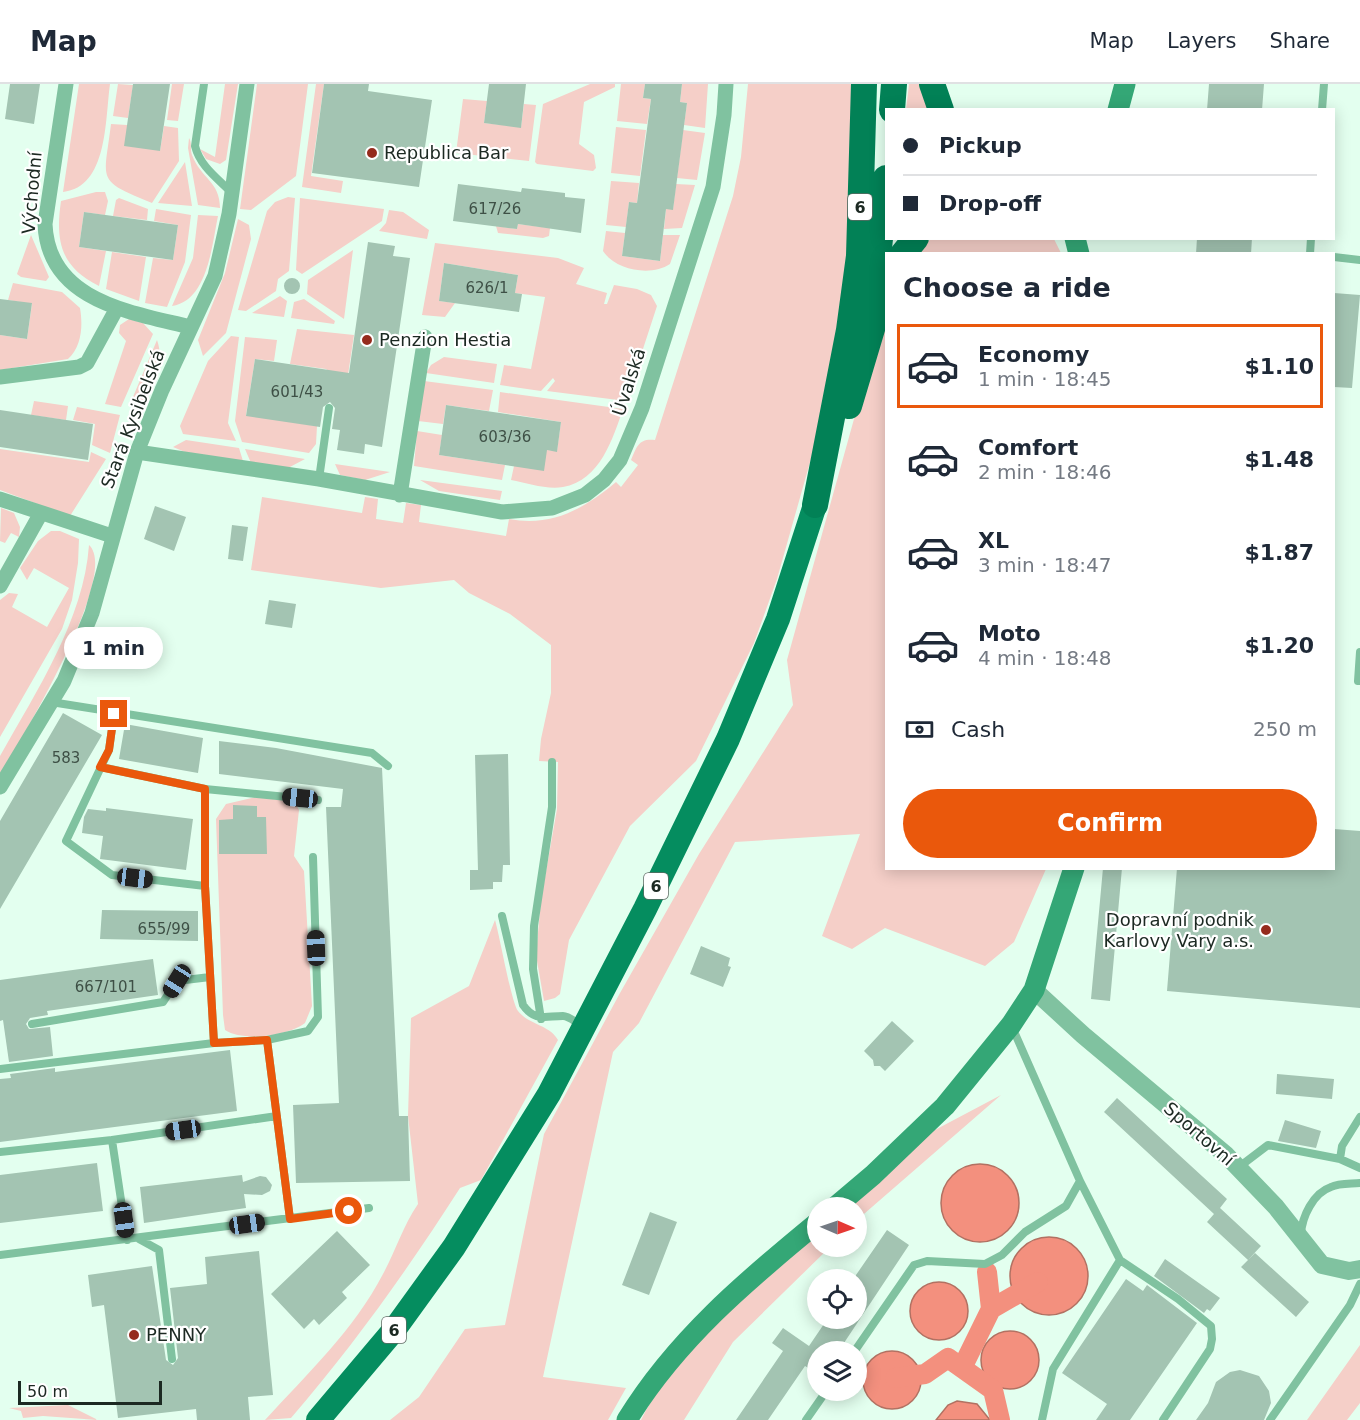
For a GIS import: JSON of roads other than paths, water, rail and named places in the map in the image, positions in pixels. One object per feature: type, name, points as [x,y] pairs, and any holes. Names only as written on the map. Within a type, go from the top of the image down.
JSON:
[{"type":"highway","name":"6","points":[[815,505],[849,330],[859,256],[864,84]]},
{"type":"highway","points":[[892,108],[894,84]]},
{"type":"highway","points":[[932,84],[940,108]]},
{"type":"highway","name":"6","points":[[815,505],[841,434],[866,344],[879,272],[885,191]]},
{"type":"highway","points":[[905,252],[914,240]]},
{"type":"highway","points":[[866,344],[885,285]]},
{"type":"main road","points":[[1119,108],[1125,84]]},
{"type":"main road","name":"6","points":[[323,1414],[393,1330],[454,1247],[549,1094],[585,1027],[728,739],[778,619],[815,505]]},
{"type":"main road","points":[[847,1197],[945,1106],[1011,1025],[1034,990],[1073,870]]},
{"type":"main road","points":[[627,1420],[671,1356],[736,1289],[807,1231]]},
{"type":"main road","points":[[307,1420],[323,1414]]},
{"type":"street","name":"Východní","points":[[66,84],[48,201],[46,242],[51,257],[67,280],[79,290],[117,308],[190,327]]},
{"type":"street","name":"Stará Kysibelská","points":[[0,787],[64,681],[92,613],[137,452],[190,327],[215,276],[231,192],[247,84]]},
{"type":"street","name":"Úvalská","points":[[137,452],[320,479],[502,512],[552,508],[585,495],[604,480],[620,460],[642,408],[713,187],[724,115],[726,84]]},
{"type":"street","points":[[0,377],[79,367],[87,363],[117,308]]},
{"type":"street","points":[[400,495],[425,337]]},
{"type":"street","points":[[0,499],[112,536]]},
{"type":"street","points":[[0,586],[41,513]]},
{"type":"street","name":"Sportovní","points":[[1034,990],[1238,1168],[1276,1207],[1322,1265],[1349,1271],[1360,1269]]},
{"type":"lane","points":[[204,84],[195,146],[197,155],[203,165],[231,192]]},
{"type":"lane","points":[[1322,108],[1324,84]]},
{"type":"lane","points":[[1335,257],[1360,260]]},
{"type":"lane","points":[[320,479],[329,408]]},
{"type":"lane","points":[[1360,652],[1358,681],[1360,681]]},
{"type":"lane","points":[[51,702],[114,714],[372,753],[388,766]]},
{"type":"lane","points":[[114,714],[109,750],[66,841],[112,875],[205,886]]},
{"type":"lane","points":[[541,1019],[533,969],[534,926],[552,807],[552,762]]},
{"type":"lane","points":[[100,767],[205,789],[318,800]]},
{"type":"lane","points":[[205,789],[205,886],[214,1043]]},
{"type":"lane","points":[[0,1069],[214,1043],[267,1040],[308,1031],[318,1017],[313,857]]},
{"type":"lane","points":[[502,916],[523,1005],[530,1014],[541,1019],[566,1016],[585,1027]]},
{"type":"lane","points":[[32,1024],[163,1002],[177,981],[210,977]]},
{"type":"lane","points":[[1011,1025],[1080,1181],[1120,1260],[1178,1299],[1210,1326],[1212,1339],[1210,1349],[1163,1420]]},
{"type":"lane","points":[[267,1040],[290,1219]]},
{"type":"lane","points":[[0,1152],[112,1140],[277,1116]]},
{"type":"lane","points":[[1340,1160],[1342,1146],[1360,1117]]},
{"type":"lane","points":[[112,1140],[127,1240]]},
{"type":"lane","points":[[1238,1168],[1268,1145],[1340,1160],[1360,1168]]},
{"type":"lane","points":[[862,1341],[914,1265],[927,1261],[985,1264],[1002,1255],[1024,1232],[1066,1206],[1080,1181]]},
{"type":"lane","points":[[1302,1242],[1302,1222],[1323,1191],[1332,1186],[1360,1183]]},
{"type":"lane","points":[[0,1254],[140,1239],[369,1208]]},
{"type":"lane","points":[[140,1239],[159,1250],[172,1359]]},
{"type":"lane","points":[[1042,1420],[1053,1369],[1120,1260]]},
{"type":"lane","points":[[1270,1420],[1350,1305],[1360,1284]]},
{"type":"lane","points":[[806,1420],[819,1401]]},
{"type":"waterway","points":[[987,1272],[991,1309]]},
{"type":"waterway","points":[[962,1368],[991,1309],[1038,1282]]},
{"type":"waterway","points":[[895,1378],[925,1374],[948,1358],[993,1390],[1000,1420]]},
{"type":"place","name":"Republica Bar","points":[[372,153]]},
{"type":"place","name":"Penzion Hestia","points":[[367,340]]},
{"type":"place","name":"Dopravní podnik Karlovy Vary a.s.","points":[[1266,930]]},
{"type":"place","name":"PENNY","points":[[134,1335]]}]
